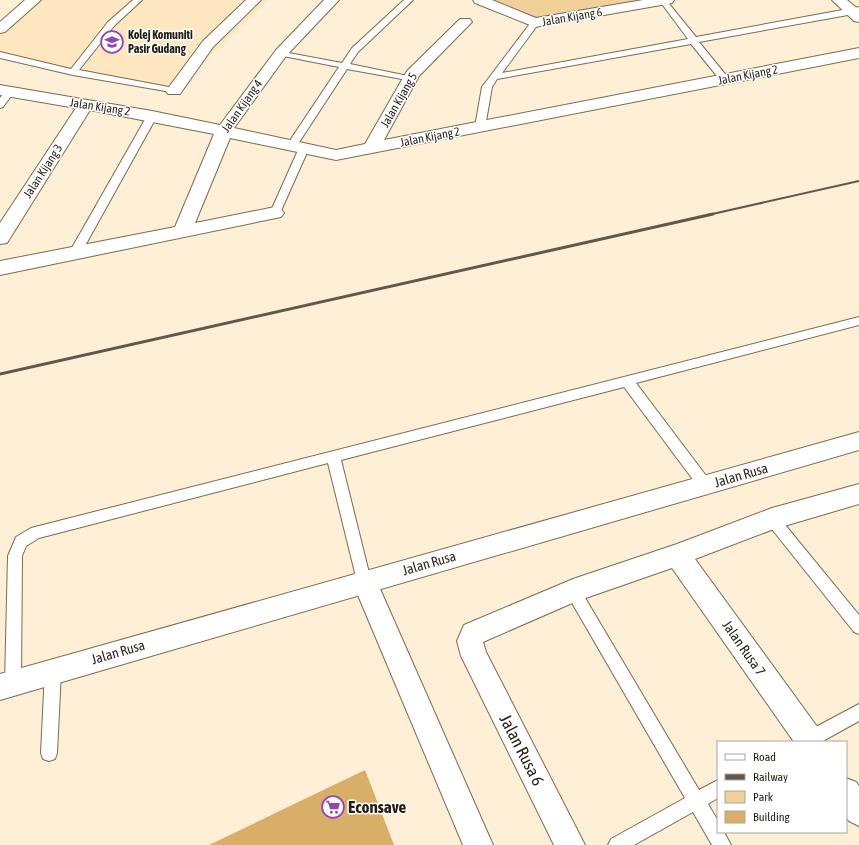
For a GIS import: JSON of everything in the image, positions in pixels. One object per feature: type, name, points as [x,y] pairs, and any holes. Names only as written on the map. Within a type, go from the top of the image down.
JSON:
[{"type":"street","points":[[0,30],[34,0]]},
{"type":"street","points":[[174,91],[208,44],[254,0]]},
{"type":"street","name":"Jalan Kijang 4","points":[[182,231],[224,131],[281,53],[332,0]]},
{"type":"street","name":"Jalan Kijang 6","points":[[480,0],[535,23],[664,0]]},
{"type":"street","points":[[839,0],[857,13]]},
{"type":"street","name":"Jalan Kijang 5","points":[[371,148],[412,74],[465,22]]},
{"type":"street","name":"Jalan Kijang 2","points":[[5,91],[152,116],[336,155],[859,53]]},
{"type":"street","name":"Jalan Kijang 3","points":[[0,238],[86,104]]},
{"type":"street","points":[[0,268],[274,212]]},
{"type":"street","name":"Jalan Rusa","points":[[6,685],[364,581],[859,441]]},
{"type":"street","points":[[573,591],[677,555],[772,518],[859,494]]},
{"type":"street","name":"Jalan Rusa 7","points":[[677,555],[808,741]]},
{"type":"street","points":[[364,581],[478,845]]},
{"type":"street","name":"Jalan Rusa 6","points":[[570,845],[474,656],[470,641],[472,634],[479,630],[573,591]]},
{"type":"street","points":[[847,793],[859,811]]},
{"type":"lane","points":[[73,72],[111,24],[138,0]]},
{"type":"lane","points":[[274,212],[298,147],[345,65],[355,50],[409,0]]},
{"type":"lane","points":[[664,0],[692,41],[724,79]]},
{"type":"lane","points":[[495,77],[857,13]]},
{"type":"lane","points":[[480,127],[487,87],[535,23]]},
{"type":"lane","points":[[281,53],[410,79]]},
{"type":"lane","points":[[0,55],[73,72],[174,91]]},
{"type":"lane","points":[[0,105],[5,91]]},
{"type":"lane","points":[[75,253],[152,116]]},
{"type":"lane","points":[[6,685],[15,556],[21,542],[28,536],[859,321]]},
{"type":"lane","points":[[628,381],[705,485]]},
{"type":"lane","points":[[333,456],[364,581]]},
{"type":"lane","points":[[772,518],[859,627]]},
{"type":"lane","points":[[573,591],[722,845]]},
{"type":"lane","points":[[49,754],[53,671]]},
{"type":"lane","points":[[808,741],[859,712]]},
{"type":"lane","points":[[617,845],[717,790]]},
{"type":"shaded area","name":"Kolej Komuniti Pasir Gudang","points":[[34,0],[268,0],[174,91],[0,55],[0,29]]},
{"type":"green space","points":[[481,0],[667,0],[535,23]]},
{"type":"building","name":"Econsave","points":[[365,770],[394,845],[209,845]]},
{"type":"railway","points":[[708,215],[859,181]]},
{"type":"railway","points":[[0,374],[713,214]]},
{"type":"place","name":"Kolej Komuniti Pasir Gudang","points":[[112,42]]},
{"type":"place","name":"Econsave","points":[[333,807]]}]
